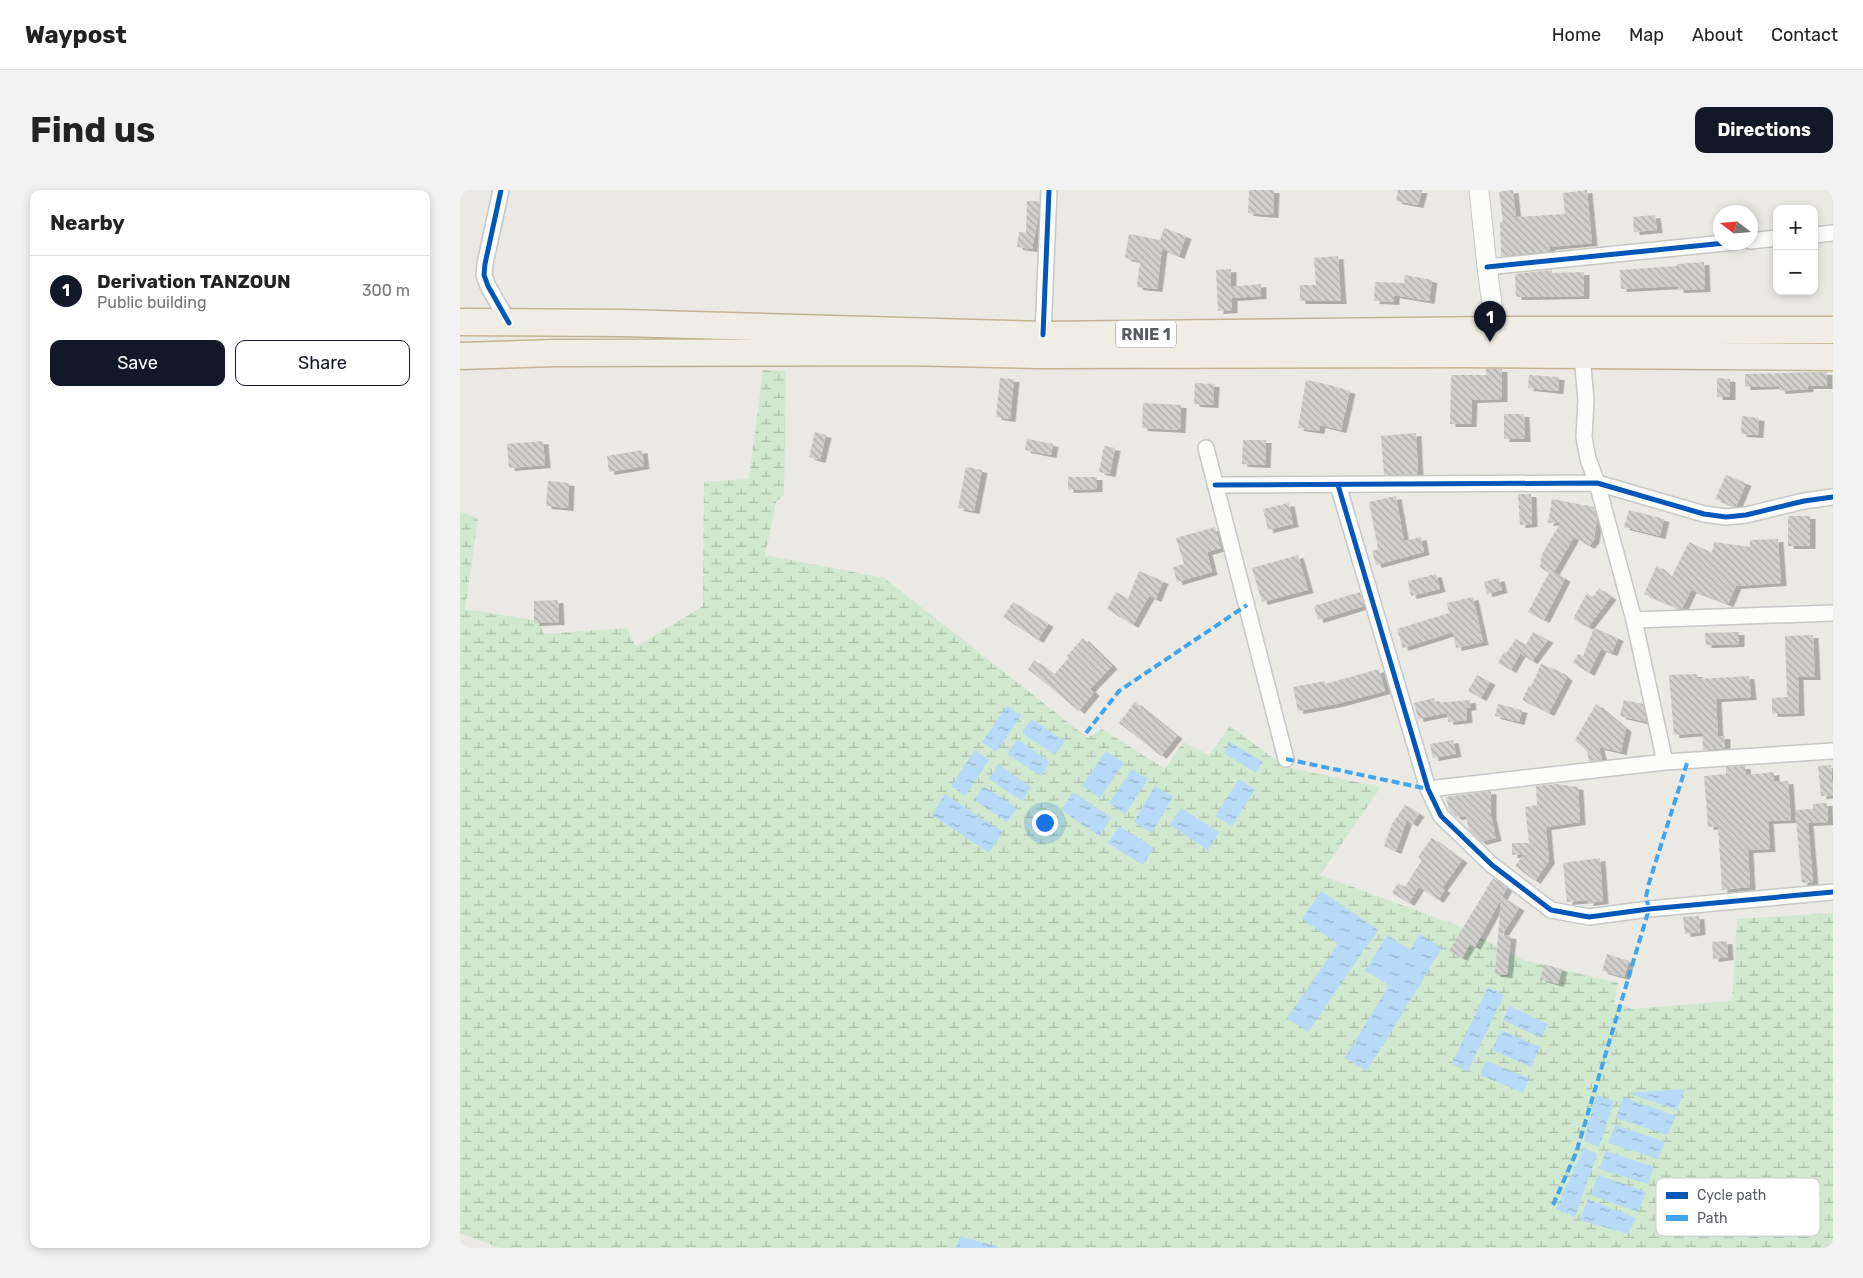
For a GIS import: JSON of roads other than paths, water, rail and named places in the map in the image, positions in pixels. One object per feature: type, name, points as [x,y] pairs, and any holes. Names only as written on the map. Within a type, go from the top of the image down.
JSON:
[{"type":"highway","name":"RNIE 1","points":[[460,322],[623,323],[1043,335],[1497,342],[1582,356],[1833,357]]},
{"type":"highway","name":"RNIE 1","points":[[460,356],[555,353],[894,352],[1039,356],[1833,330]]},
{"type":"street","points":[[501,190],[484,275],[488,286],[509,323]]},
{"type":"street","points":[[1043,335],[1049,190]]},
{"type":"street","points":[[1479,190],[1497,342]]},
{"type":"street","points":[[1818,235],[1833,233]]},
{"type":"street","points":[[1758,240],[1773,238]]},
{"type":"street","points":[[1487,267],[1713,244]]},
{"type":"street","points":[[1582,356],[1586,400],[1584,437],[1588,459],[1597,483],[1634,620],[1665,762]]},
{"type":"street","points":[[1206,448],[1286,759]]},
{"type":"street","points":[[1215,485],[1597,483],[1704,514],[1726,517],[1755,513],[1833,496]]},
{"type":"street","points":[[1338,484],[1428,789],[1441,816],[1492,865],[1551,910],[1589,916],[1833,892]]},
{"type":"street","points":[[1634,620],[1833,612]]},
{"type":"street","points":[[1428,789],[1665,762],[1833,751]]},
{"type":"water","points":[[1007,706],[1021,716],[996,752],[982,742]]},
{"type":"water","points":[[1031,719],[1065,741],[1055,755],[1022,733]]},
{"type":"water","points":[[1017,739],[1050,762],[1041,776],[1007,754]]},
{"type":"water","points":[[1230,742],[1263,762],[1256,773],[1224,753]]},
{"type":"water","points":[[975,750],[989,760],[965,796],[951,786]]},
{"type":"water","points":[[1106,751],[1124,763],[1100,798],[1082,786]]},
{"type":"water","points":[[998,764],[1031,787],[1022,801],[989,779]]},
{"type":"water","points":[[1132,769],[1148,779],[1125,814],[1109,803]]},
{"type":"water","points":[[1239,779],[1255,790],[1232,826],[1215,816]]},
{"type":"water","points":[[983,786],[1017,808],[1007,822],[974,800]]},
{"type":"water","points":[[1155,786],[1173,797],[1152,833],[1134,822]]},
{"type":"water","points":[[1073,792],[1111,818],[1099,836],[1061,810]]},
{"type":"water","points":[[945,794],[1003,832],[989,853],[932,815]]},
{"type":"water","points":[[1181,808],[1219,832],[1208,850],[1170,825]]},
{"type":"water","points":[[1119,826],[1154,848],[1143,865],[1108,843]]},
{"type":"water","points":[[1321,891],[1378,930],[1308,1032],[1287,1018],[1338,944],[1302,919]]},
{"type":"water","points":[[1420,934],[1442,948],[1367,1071],[1345,1058],[1389,985],[1365,971],[1387,935],[1410,950]]},
{"type":"water","points":[[1488,987],[1504,995],[1468,1071],[1452,1064]]},
{"type":"water","points":[[1510,1006],[1548,1024],[1541,1038],[1503,1020]]},
{"type":"water","points":[[1501,1030],[1540,1047],[1531,1067],[1492,1050]]},
{"type":"water","points":[[1486,1061],[1529,1078],[1523,1093],[1480,1075]]},
{"type":"water","points":[[1685,1089],[1677,1110],[1628,1093]]},
{"type":"water","points":[[1596,1095],[1614,1101],[1599,1147],[1584,1141]]},
{"type":"water","points":[[1623,1097],[1676,1116],[1667,1135],[1616,1118]]},
{"type":"water","points":[[1615,1125],[1665,1142],[1658,1159],[1609,1143]]},
{"type":"water","points":[[1584,1148],[1597,1154],[1575,1217],[1556,1209]]},
{"type":"water","points":[[1606,1151],[1654,1167],[1648,1184],[1599,1169]]},
{"type":"water","points":[[1598,1175],[1646,1192],[1638,1212],[1591,1195]]},
{"type":"water","points":[[1588,1199],[1636,1218],[1628,1234],[1580,1220]]},
{"type":"water","points":[[960,1236],[1001,1248],[956,1248]]},
{"type":"place","name":"Derivation TANZOUN","points":[[1490,342]]}]
